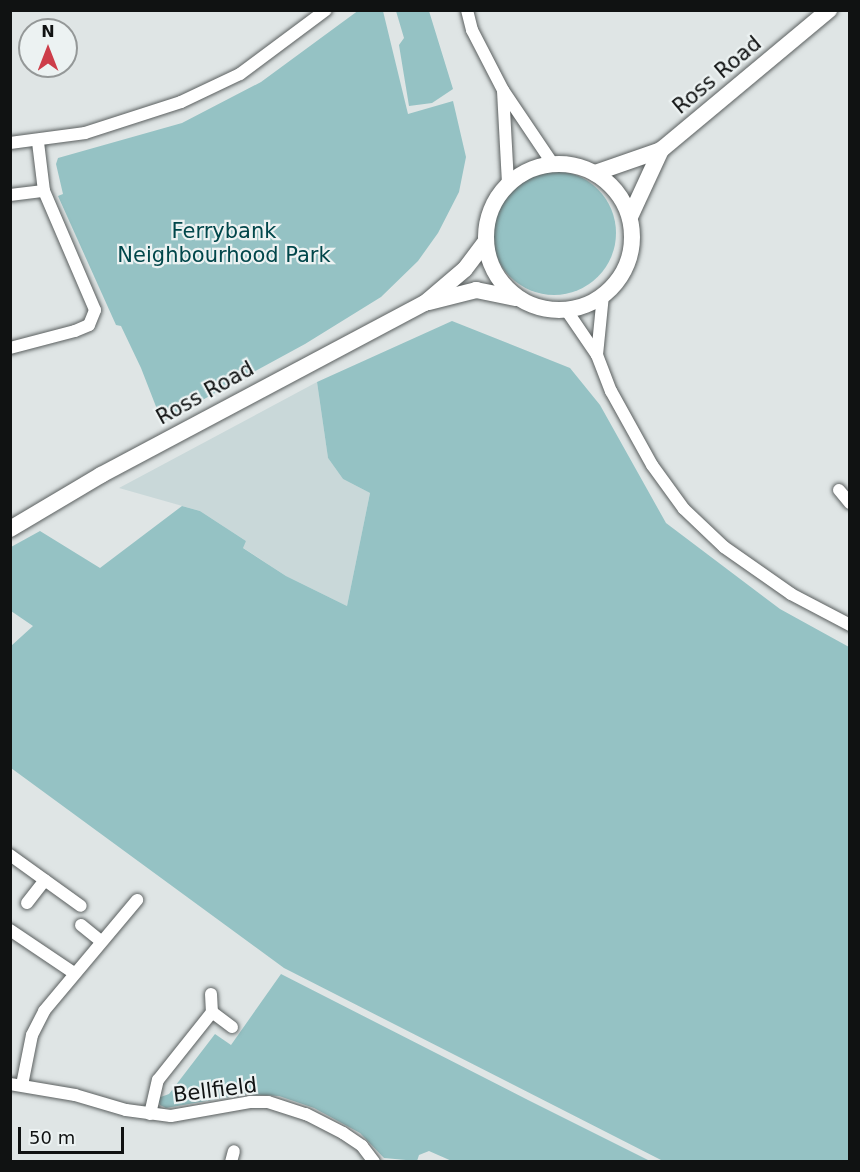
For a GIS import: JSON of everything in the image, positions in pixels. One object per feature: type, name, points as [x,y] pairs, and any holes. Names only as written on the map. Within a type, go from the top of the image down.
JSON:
[{"type":"main road","name":"Ross Road","points":[[661,150],[829,10]]},
{"type":"main road","points":[[595,173],[661,150]]},
{"type":"main road","points":[[630,218],[661,150]]},
{"type":"main road","points":[[425,303],[476,290],[516,298],[539,309],[567,311],[603,296],[614,286],[628,262],[632,242],[630,218],[615,190],[595,173],[578,166],[553,164],[534,168],[508,182],[488,215],[485,242],[493,272],[516,298]]},
{"type":"main road","points":[[425,303],[465,269],[485,242]]},
{"type":"main road","name":"Ross Road","points":[[10,529],[101,475],[425,303]]},
{"type":"street","points":[[10,143],[38,142],[123,123],[181,102],[240,74],[326,10]]},
{"type":"street","points":[[467,10],[472,30],[503,90],[553,164]]},
{"type":"street","points":[[503,90],[508,182]]},
{"type":"street","points":[[10,348],[75,331],[89,325],[95,310],[44,190],[38,142]]},
{"type":"street","points":[[10,195],[44,190]]},
{"type":"street","points":[[597,355],[603,296]]},
{"type":"street","points":[[567,311],[597,355],[627,422],[684,509],[724,547],[791,594],[849,625]]},
{"type":"street","points":[[839,490],[849,503]]},
{"type":"street","points":[[10,855],[81,906]]},
{"type":"street","points":[[27,903],[45,880]]},
{"type":"street","points":[[16,1084],[32,1035],[44,1011],[137,900]]},
{"type":"street","points":[[81,925],[101,941]]},
{"type":"street","points":[[10,930],[74,973]]},
{"type":"street","points":[[150,1114],[158,1080],[212,1012],[211,994]]},
{"type":"street","points":[[212,1012],[232,1027]]},
{"type":"street","name":"Bellfield","points":[[16,1084],[150,1114],[171,1116],[250,1102],[268,1102],[306,1114],[343,1133],[362,1146],[375,1161]]},
{"type":"shaded area","points":[[317,382],[328,458],[343,479],[370,493],[347,606],[286,576],[242,547],[246,541],[200,511],[119,488]]},
{"type":"green space","name":"Ferrybank Neighbourhood Park","points":[[359,10],[383,11],[408,114],[453,101],[466,157],[459,192],[438,233],[418,261],[381,297],[305,344],[162,422],[141,368],[121,326],[116,325],[58,196],[63,194],[56,164],[58,158],[182,123],[261,82]]},
{"type":"green space","points":[[396,11],[429,11],[453,89],[432,103],[409,106],[399,45],[404,38]]},
{"type":"green space","points":[[554,171],[578,176],[598,189],[611,209],[616,233],[611,257],[598,277],[578,290],[554,295],[530,290],[510,277],[497,257],[492,233],[497,209],[510,189],[530,176]]},
{"type":"green space","points":[[452,321],[570,368],[600,405],[666,523],[780,609],[849,647],[849,1161],[663,1161],[284,968],[11,768],[11,646],[33,626],[11,611],[11,547],[40,531],[100,568],[182,506],[200,511],[246,541],[243,548],[286,576],[347,606],[370,493],[343,479],[328,458],[317,382]]},
{"type":"green space","points":[[281,974],[650,1161],[454,1162],[429,1151],[419,1155],[417,1161],[384,1158],[360,1133],[314,1108],[279,1096],[247,1094],[166,1108],[160,1105],[158,1098],[169,1094],[215,1034],[231,1045]]}]
